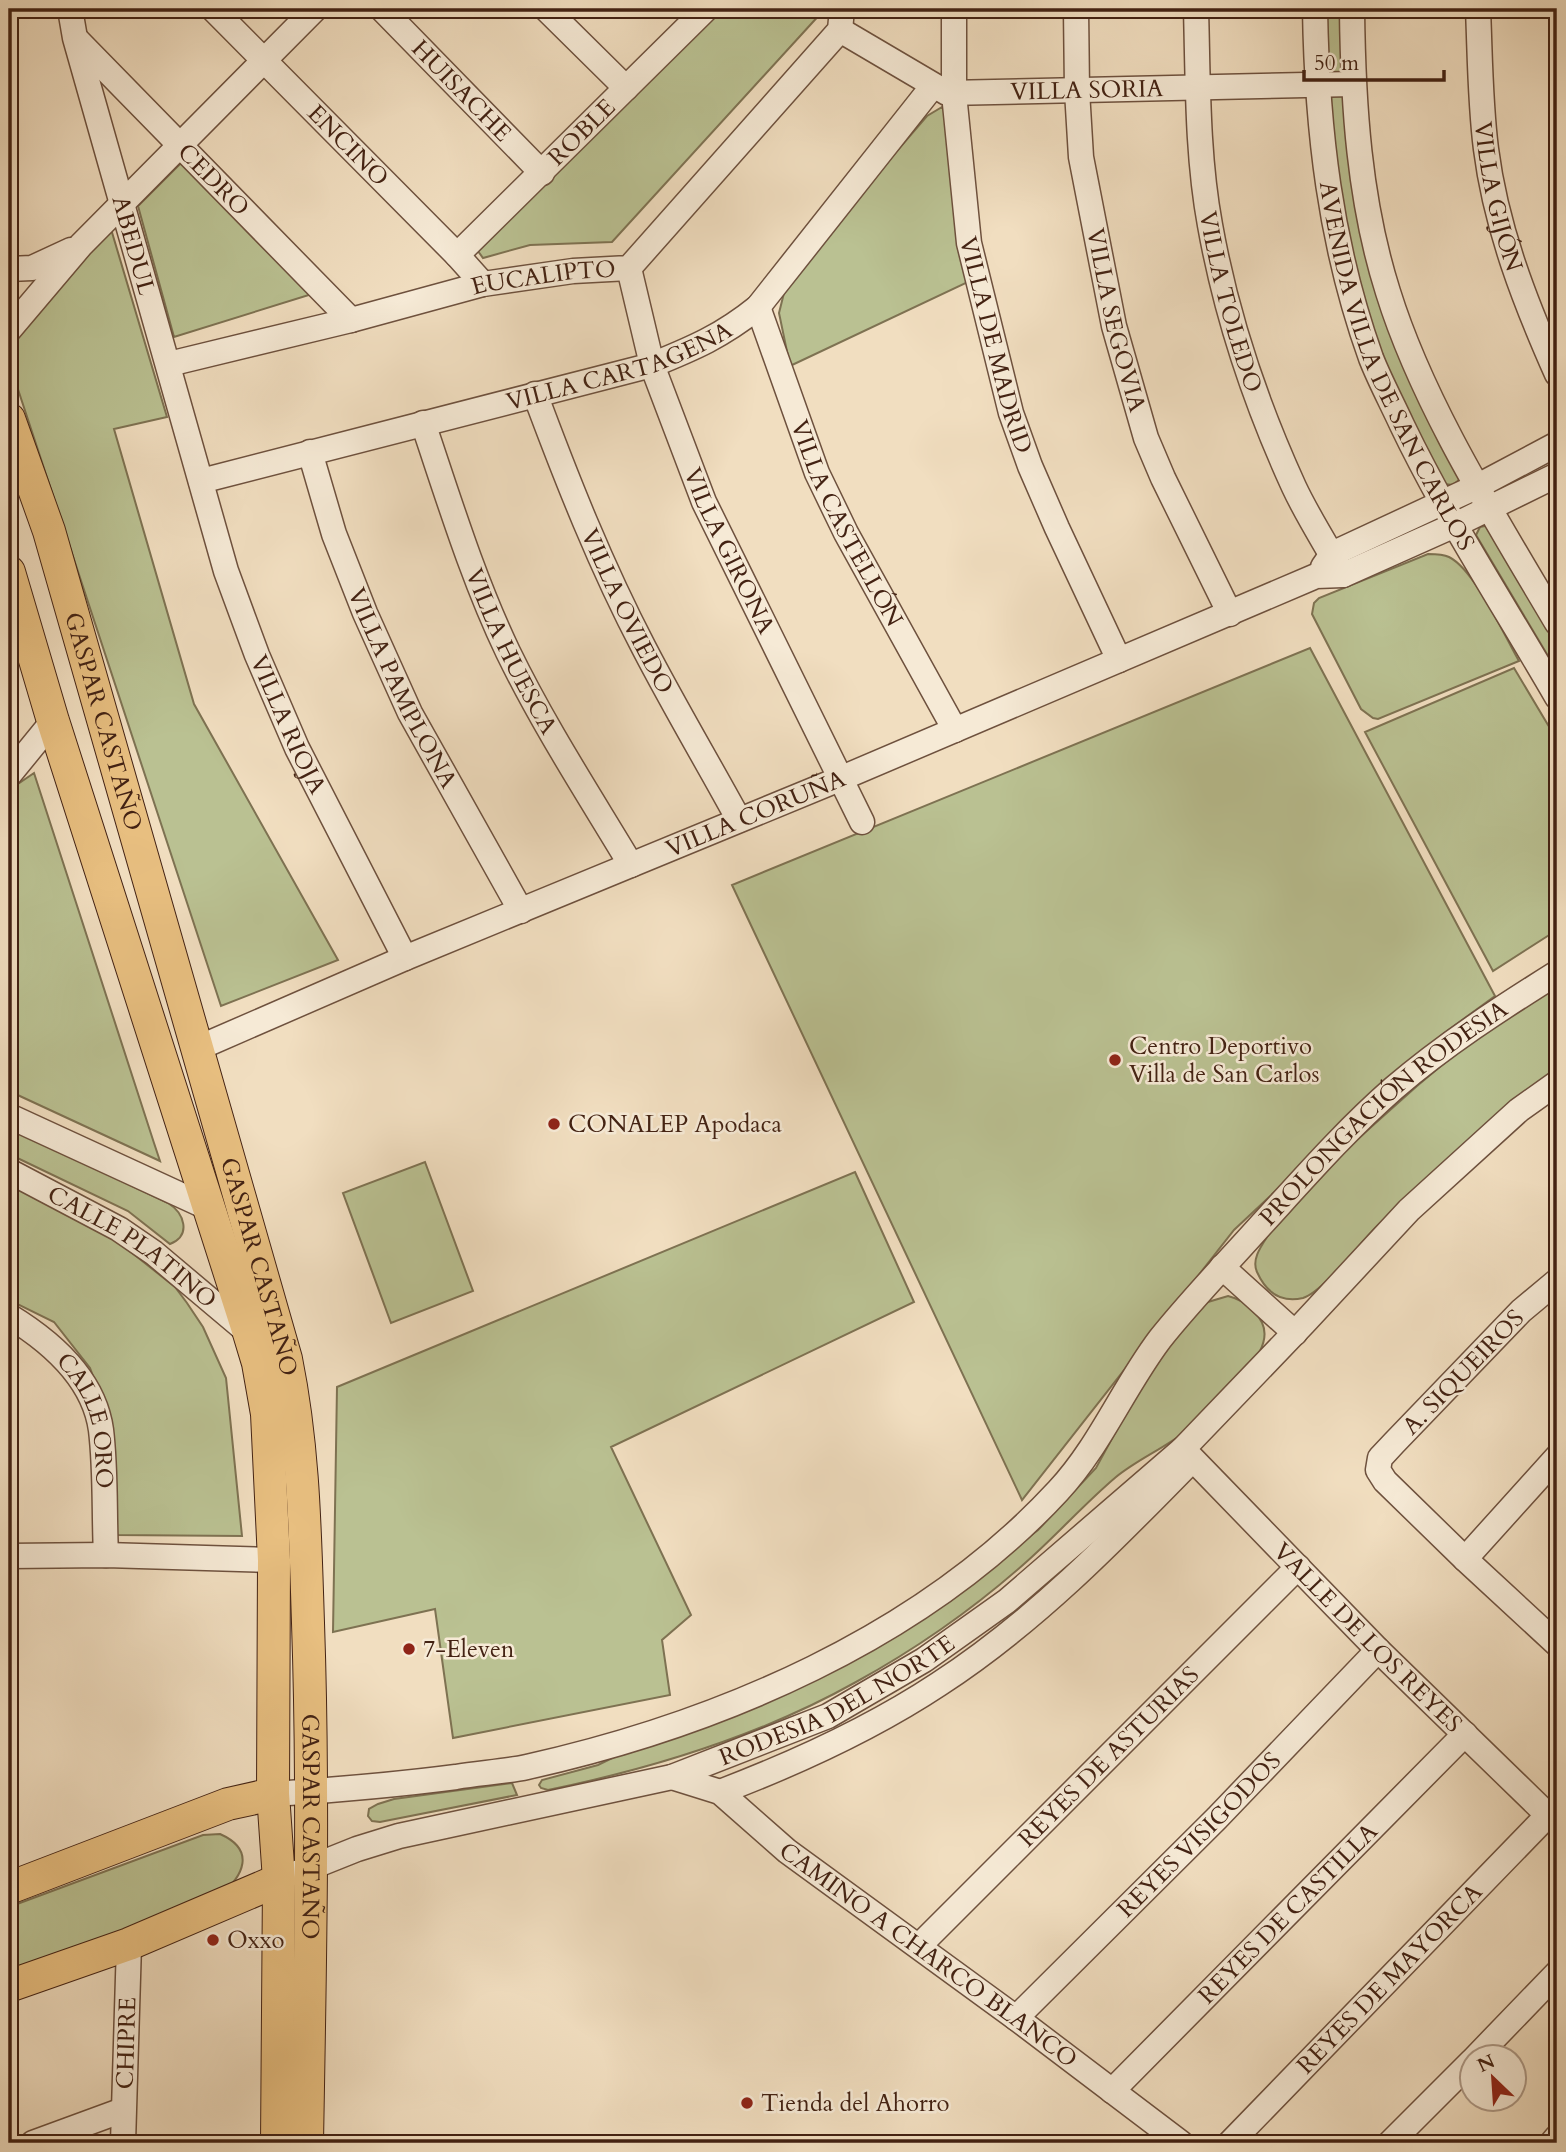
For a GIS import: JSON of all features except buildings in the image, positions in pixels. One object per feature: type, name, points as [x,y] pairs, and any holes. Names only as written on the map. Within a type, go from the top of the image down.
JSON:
[{"type":"main road","name":"GASPAR CASTAÑO","points":[[9,419],[48,531],[286,1359],[297,1411],[303,1478],[312,1792],[307,2143]]},
{"type":"main road","name":"GASPAR CASTAÑO","points":[[9,572],[53,721],[249,1332],[258,1363],[267,1414],[274,1559],[273,1794],[279,1880],[277,2143]]},
{"type":"main road","points":[[9,1888],[228,1804],[273,1794]]},
{"type":"main road","points":[[9,1986],[129,1944],[279,1880]]},
{"type":"street","name":"ABEDUL","points":[[70,9],[75,38],[201,481]]},
{"type":"street","name":"ENCINO","points":[[213,9],[483,284]]},
{"type":"street","points":[[9,330],[81,245],[315,9]]},
{"type":"street","name":"HUISACHE","points":[[382,9],[542,173]]},
{"type":"street","points":[[546,9],[626,88]]},
{"type":"street","name":"ROBLE","points":[[457,255],[706,9]]},
{"type":"street","name":"VILLA DE MADRID","points":[[954,9],[943,90],[969,243],[1011,413],[1051,516],[1119,660]]},
{"type":"street","name":"VILLA SEGOVIA","points":[[1076,9],[1081,157],[1114,326],[1146,438],[1230,614]]},
{"type":"street","name":"VILLA TOLEDO","points":[[1196,9],[1198,89],[1210,224],[1229,316],[1266,419],[1295,489],[1338,565]]},
{"type":"street","name":"AVENIDA VILLA DE SAN CARLOS","points":[[1315,9],[1316,86],[1326,178],[1346,281],[1372,360],[1424,471],[1557,697]]},
{"type":"street","name":"AVENIDA VILLA DE SAN CARLOS","points":[[1352,9],[1353,84],[1366,198],[1388,292],[1416,365],[1490,509],[1557,623]]},
{"type":"street","name":"VILLA GIJÓN","points":[[1478,9],[1486,150],[1495,199],[1524,299],[1557,374]]},
{"type":"street","points":[[841,20],[943,90]]},
{"type":"street","name":"EUCALIPTO","points":[[169,364],[351,320],[483,284],[573,271],[629,268],[841,20]]},
{"type":"street","name":"CEDRO","points":[[75,38],[351,320]]},
{"type":"street","name":"VILLA SORIA","points":[[943,90],[1198,89],[1353,84]]},
{"type":"street","name":"VILLA CARTAGENA","points":[[201,481],[652,365],[729,330],[758,307],[943,90]]},
{"type":"street","points":[[9,269],[32,268],[54,260],[81,245]]},
{"type":"street","name":"VILLA GIRONA","points":[[629,268],[652,365],[704,502],[862,822]]},
{"type":"street","name":"VILLA CASTELLÓN","points":[[758,307],[817,473],[846,533],[956,730]]},
{"type":"street","name":"VILLA OVIEDO","points":[[535,394],[566,476],[633,625],[740,820]]},
{"type":"street","name":"VILLA HUESCA","points":[[423,423],[464,545],[508,651],[543,720],[631,864]]},
{"type":"street","name":"VILLA CORUÑA","points":[[196,1049],[405,958],[842,778],[1316,576],[1442,502],[1557,444]]},
{"type":"street","name":"VILLA PAMPLONA","points":[[310,452],[334,534],[365,614],[404,701],[521,911]]},
{"type":"street","name":"VILLA CORUÑA","points":[[1338,565],[1455,525],[1557,475]]},
{"type":"street","name":"VILLA RIOJA","points":[[201,481],[226,571],[257,655],[297,748],[405,958]]},
{"type":"street","points":[[9,775],[53,721]]},
{"type":"street","name":"PROLONGACIÓN RODESIA","points":[[1222,1267],[1333,1146],[1394,1088],[1450,1045],[1557,973]]},
{"type":"street","points":[[1222,1267],[1295,1333],[1409,1210],[1519,1110],[1557,1083]]},
{"type":"street","points":[[9,1116],[211,1209]]},
{"type":"street","name":"CALLE PLATINO","points":[[9,1171],[120,1229],[249,1332]]},
{"type":"street","name":"RODESIA DEL NORTE","points":[[273,1794],[393,1785],[523,1768],[634,1740],[726,1708],[835,1657],[884,1629],[980,1564],[1059,1491],[1083,1461],[1129,1383],[1161,1338],[1222,1267]]},
{"type":"street","name":"A. SIQUEIROS","points":[[1465,1559],[1385,1480],[1378,1470],[1380,1458],[1521,1311],[1557,1281]]},
{"type":"street","name":"CALLE ORO","points":[[9,1316],[41,1337],[74,1369],[91,1398],[101,1428],[106,1555]]},
{"type":"street","name":"RODESIA DEL NORTE","points":[[279,1880],[357,1849],[399,1836],[672,1777],[828,1716],[924,1660],[1007,1601],[1188,1454],[1295,1333]]},
{"type":"street","points":[[720,1792],[781,1769],[854,1733],[939,1684],[1016,1627],[1098,1554],[1188,1454]]},
{"type":"street","name":"VALLE DE LOS REYES","points":[[1188,1454],[1378,1650],[1553,1820]]},
{"type":"street","points":[[1555,1638],[1465,1559],[1557,1457]]},
{"type":"street","points":[[9,1556],[274,1559]]},
{"type":"street","name":"REYES DE ASTURIAS","points":[[919,1946],[1298,1567]]},
{"type":"street","name":"REYES VISIGODOS","points":[[1016,2018],[1217,1818],[1378,1650]]},
{"type":"street","name":"REYES DE CASTILLA","points":[[1112,2091],[1465,1734]]},
{"type":"street","name":"CAMINO A CHARCO BLANCO","points":[[672,1777],[720,1792],[786,1851],[919,1946],[1181,2143]]},
{"type":"street","name":"REYES DE MAYORCA","points":[[1230,2143],[1553,1820]]},
{"type":"street","name":"CHIPRE","points":[[123,2143],[129,1944]]},
{"type":"street","points":[[1488,2044],[1557,1973]]},
{"type":"street","points":[[1390,2143],[1458,2074]]},
{"type":"street","points":[[33,2143],[124,2110]]},
{"type":"street","points":[[1552,2143],[1557,2137]]},
{"type":"green space","points":[[718,9],[822,9],[822,12],[612,242],[530,245],[483,258],[475,247]]},
{"type":"green space","points":[[1324,9],[1343,9],[1351,161],[1460,479],[1453,485],[1444,484],[1393,384],[1361,304],[1338,209]]},
{"type":"green space","points":[[942,107],[948,115],[968,282],[790,366],[779,313],[786,285],[809,253],[927,116]]},
{"type":"green space","points":[[184,160],[312,294],[174,337],[138,206]]},
{"type":"green space","points":[[111,229],[167,417],[114,429],[194,704],[338,960],[221,1006],[9,362],[16,341],[46,289]]},
{"type":"green space","points":[[1490,525],[1557,638],[1557,671],[1476,535],[1480,527]]},
{"type":"green space","points":[[1428,554],[1449,557],[1469,575],[1519,661],[1378,719],[1373,718],[1361,709],[1312,614],[1314,603],[1319,598]]},
{"type":"green space","name":"Centro Deportivo Villa de San Carlos","points":[[1310,648],[1495,996],[1443,1034],[1234,1230],[1022,1500],[732,885]]},
{"type":"green space","points":[[1514,668],[1557,740],[1557,930],[1493,971],[1365,732]]},
{"type":"green space","points":[[34,773],[160,1161],[9,1091],[9,795],[15,786]]},
{"type":"green space","points":[[1557,983],[1557,1070],[1522,1095],[1422,1183],[1311,1294],[1303,1298],[1288,1299],[1270,1290],[1257,1272],[1255,1262],[1261,1247],[1269,1234],[1351,1145],[1490,1025]]},
{"type":"green space","points":[[9,1127],[168,1203],[181,1218],[181,1235],[170,1244],[128,1211],[9,1154]]},
{"type":"green space","points":[[425,1162],[473,1291],[391,1323],[343,1193]]},
{"type":"green space","points":[[855,1172],[914,1302],[611,1447],[691,1615],[662,1640],[670,1695],[453,1738],[435,1609],[333,1632],[337,1387]]},
{"type":"green space","points":[[9,1182],[97,1225],[175,1287],[203,1327],[226,1378],[242,1536],[115,1535],[97,1387],[90,1368],[54,1322],[9,1300]]},
{"type":"green space","points":[[1228,1296],[1245,1304],[1262,1323],[1265,1335],[1262,1346],[1248,1369],[1186,1431],[1116,1477],[1024,1564],[943,1628],[856,1682],[782,1719],[745,1734],[628,1771],[548,1790],[541,1788],[539,1785],[542,1780],[598,1765],[966,1585],[1038,1530],[1096,1468],[1146,1376],[1198,1310],[1208,1302]]},
{"type":"green space","points":[[512,1783],[517,1795],[380,1822],[372,1821],[368,1816],[369,1809],[394,1799]]},
{"type":"green space","points":[[220,1834],[239,1848],[242,1864],[235,1880],[219,1896],[9,1972],[9,1907],[203,1835]]},
{"type":"place","name":"Centro Deportivo Villa de San Carlos","points":[[1115,1060]]},
{"type":"place","name":"CONALEP Apodaca","points":[[554,1124]]},
{"type":"place","name":"7-Eleven","points":[[409,1649]]},
{"type":"place","name":"Oxxo","points":[[213,1940]]},
{"type":"place","name":"Tienda del Ahorro","points":[[747,2103]]}]
